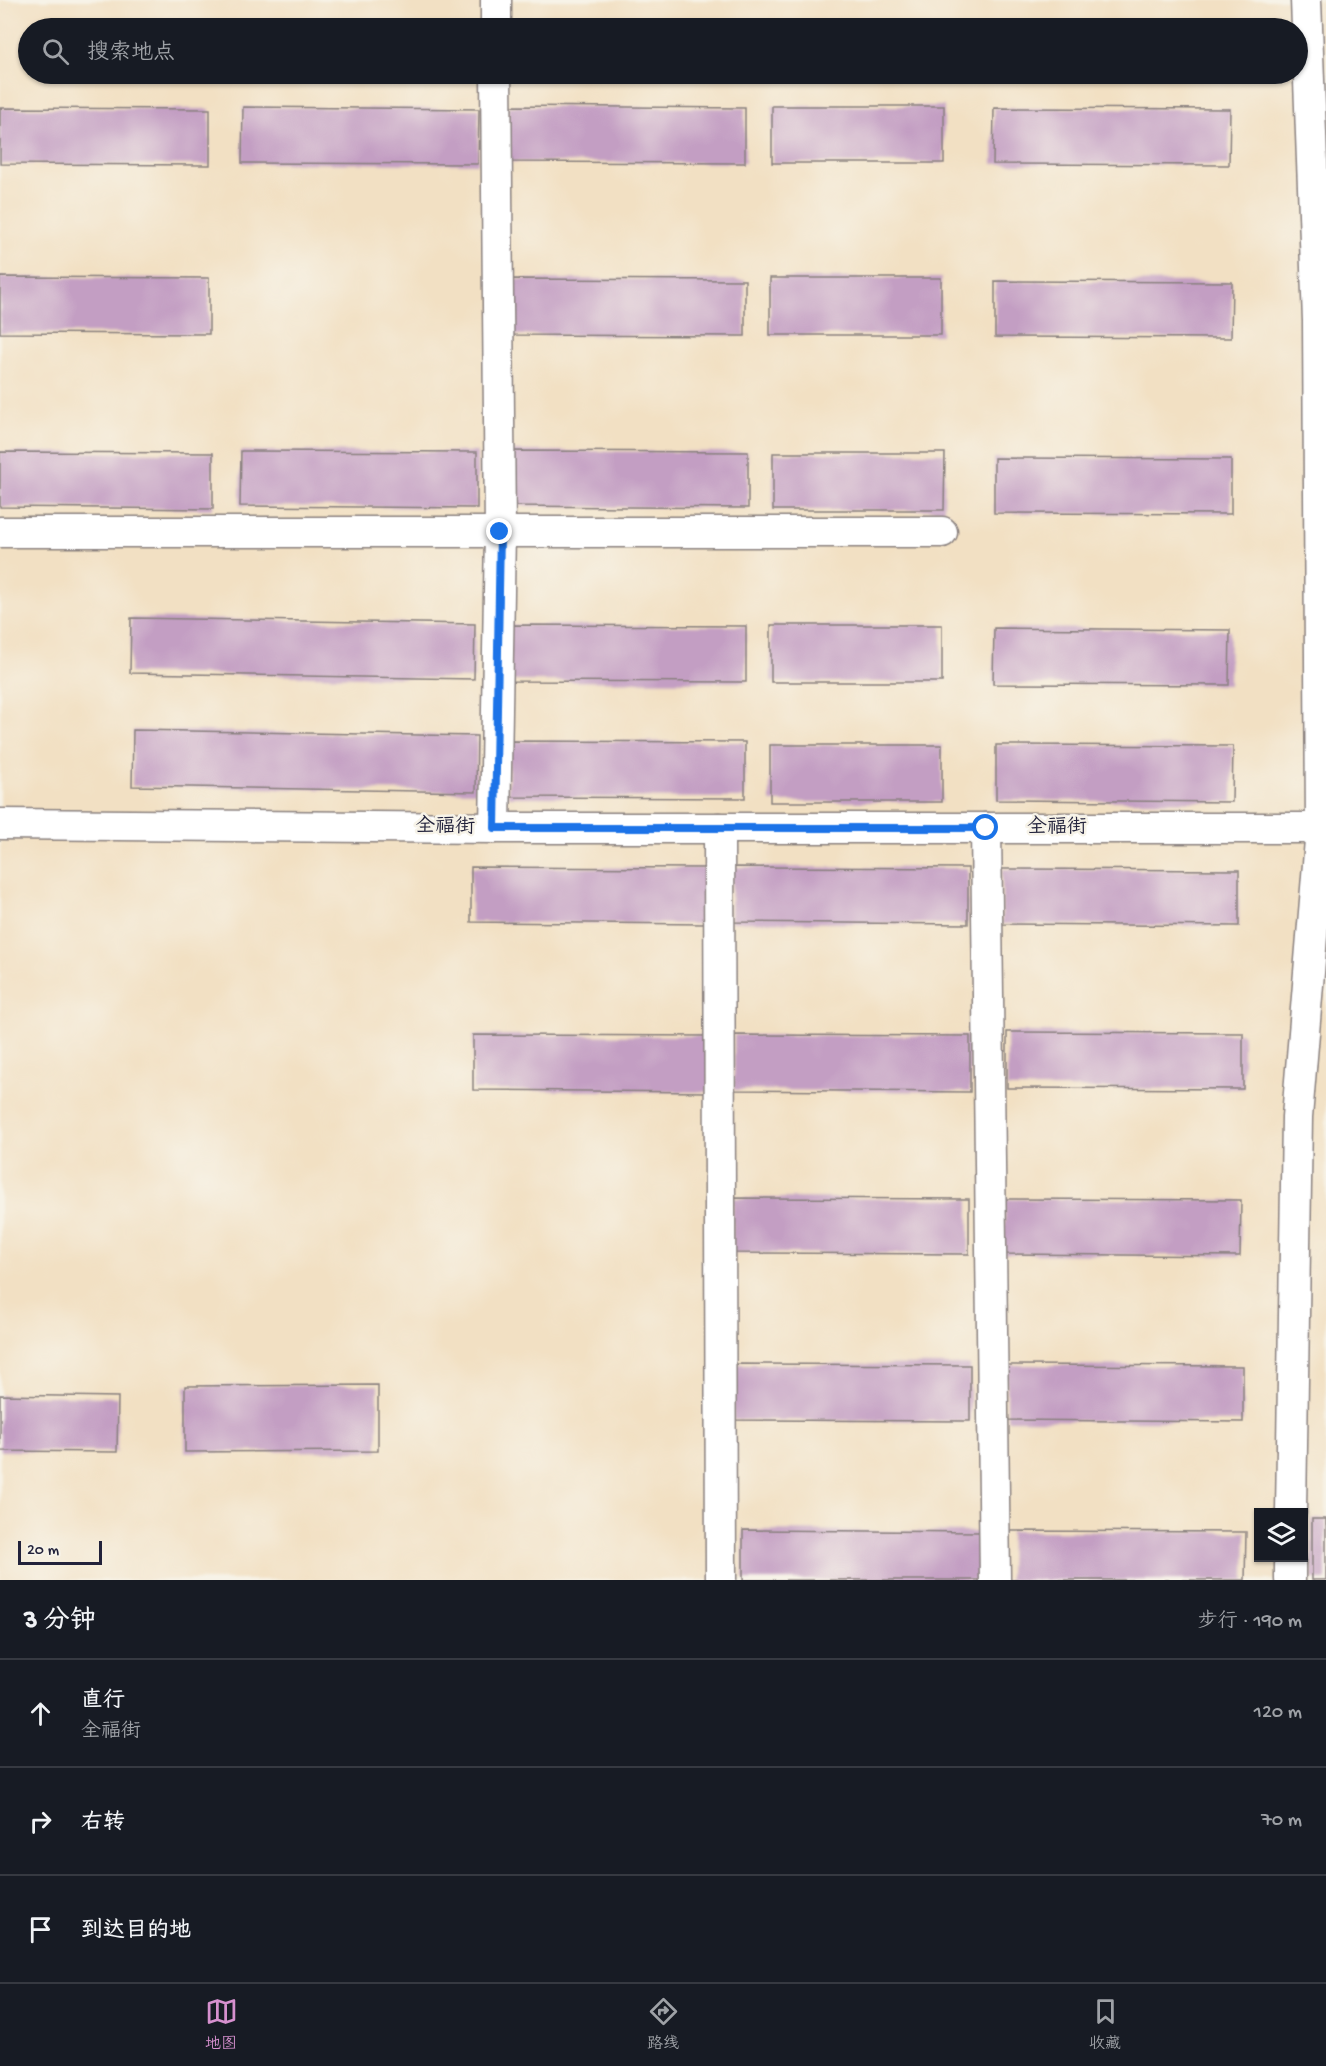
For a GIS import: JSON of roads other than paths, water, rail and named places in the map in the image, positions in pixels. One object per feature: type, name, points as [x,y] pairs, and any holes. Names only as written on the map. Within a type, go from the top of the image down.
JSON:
[{"type":"street","points":[[495,0],[496,18]]},
{"type":"street","points":[[1306,0],[1307,18]]},
{"type":"street","points":[[1291,1508],[1297,1117],[1322,828],[1318,321],[1308,54]]},
{"type":"street","points":[[495,828],[500,532],[496,84]]},
{"type":"street","points":[[0,532],[942,532]]},
{"type":"street","name":"全福街","points":[[0,824],[495,828],[1322,828]]},
{"type":"street","points":[[719,828],[721,1580]]},
{"type":"street","points":[[986,828],[995,1580]]},
{"type":"street","points":[[1290,1562],[1290,1580]]}]
